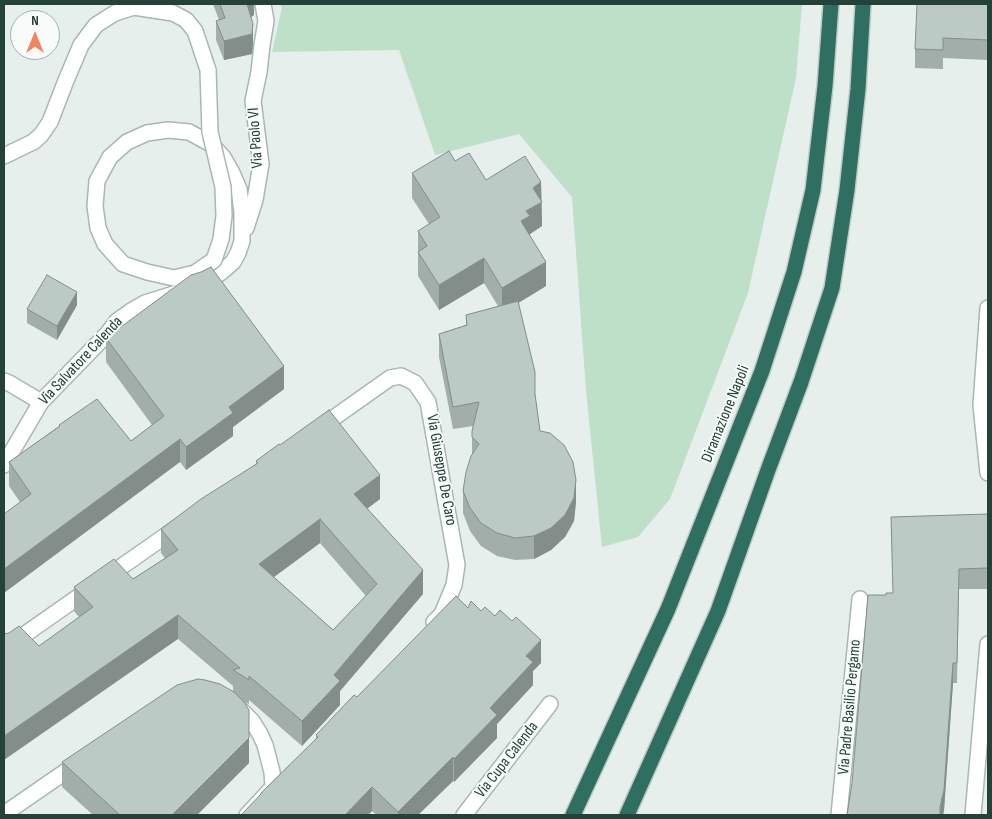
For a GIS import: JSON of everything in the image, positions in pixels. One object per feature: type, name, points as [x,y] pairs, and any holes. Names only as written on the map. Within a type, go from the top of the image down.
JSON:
[{"type":"highway","name":"Diramazione Napoli","points":[[573,815],[668,609],[762,370],[794,272],[812,190],[825,86],[831,4]]},
{"type":"highway","points":[[627,815],[718,611],[801,382],[832,288],[847,190],[858,89],[863,4]]},
{"type":"street","name":"Via Paolo VI","points":[[242,241],[255,200],[261,164],[253,101],[260,72],[266,21],[262,4]]},
{"type":"street","name":"Via Salvatore Calenda","points":[[4,156],[33,142],[41,135],[50,122],[81,45],[96,25],[115,13],[134,7],[173,13],[186,20],[195,31],[208,70],[210,132],[223,188],[224,216],[221,239],[214,260],[195,274],[174,278],[147,272],[123,264],[105,244],[98,228],[95,206],[97,181],[110,157],[127,142],[146,133],[168,130],[189,132],[211,144],[223,158],[232,173],[239,189],[242,212],[242,241],[233,262],[212,280],[197,287],[145,303],[117,321],[108,333],[41,402],[4,466]]},
{"type":"street","points":[[988,310],[981,405],[988,473]]},
{"type":"street","name":"Via Giuseppe De Caro","points":[[306,437],[390,378],[401,376],[415,382],[428,402],[457,565],[454,584],[442,614],[422,635]]},
{"type":"street","points":[[4,381],[41,402]]},
{"type":"street","points":[[4,649],[191,517]]},
{"type":"street","name":"Via Padre Basilio Pergamo","points":[[839,815],[860,599]]},
{"type":"street","points":[[973,815],[988,644]]},
{"type":"street","points":[[224,700],[240,709],[252,721],[266,745],[272,772],[273,788],[259,803]]},
{"type":"street","name":"Via Cupa Calenda","points":[[464,815],[550,704]]},
{"type":"street","points":[[4,814],[93,754]]},
{"type":"street","points":[[247,815],[286,775]]},
{"type":"green space","points":[[279,4],[802,4],[796,78],[748,293],[670,499],[638,537],[602,547],[586,391],[572,197],[519,134],[435,155],[399,50],[272,52],[282,7]]},
{"type":"building","points":[[220,4],[247,4],[253,24],[252,34],[224,41],[216,21],[225,18]]},
{"type":"building","points":[[917,4],[988,4],[988,40],[943,38],[943,50],[915,49]]},
{"type":"building","points":[[449,151],[455,161],[469,153],[486,180],[525,156],[541,182],[533,188],[542,202],[526,211],[530,216],[521,221],[546,262],[502,288],[484,258],[439,285],[418,252],[427,246],[418,231],[440,217],[412,173]]},
{"type":"building","points":[[211,267],[284,366],[229,407],[233,413],[186,447],[180,439],[4,569],[4,514],[31,494],[9,462],[97,399],[131,441],[164,416],[106,338],[191,275]]},
{"type":"building","points":[[47,275],[77,292],[57,326],[27,309]]},
{"type":"building","points":[[518,301],[535,372],[535,394],[540,431],[550,433],[564,445],[573,462],[576,480],[574,498],[565,515],[551,528],[534,536],[515,538],[497,533],[481,523],[470,508],[463,491],[471,456],[479,444],[472,437],[472,431],[479,402],[453,407],[439,334],[467,325],[466,315]]},
{"type":"building","points":[[329,410],[380,475],[354,494],[423,570],[334,675],[340,681],[302,721],[249,676],[249,680],[233,670],[240,668],[178,615],[4,736],[4,634],[19,626],[39,646],[93,607],[74,587],[114,559],[133,579],[178,550],[161,529],[201,499],[258,463],[256,461]],"holes":[[[320,519],[377,584],[333,630],[259,564]]]},
{"type":"building","points":[[988,514],[988,568],[959,569],[957,663],[953,663],[944,790],[940,815],[847,815],[852,783],[868,595],[893,593],[891,517]]},
{"type":"building","points":[[456,596],[468,608],[471,601],[481,611],[485,607],[495,616],[500,610],[512,621],[516,617],[541,640],[526,656],[533,662],[490,708],[497,715],[454,759],[453,757],[398,812],[372,787],[345,815],[241,815],[318,737],[316,735],[354,695],[357,697]]},
{"type":"building","points":[[198,679],[220,684],[234,692],[244,702],[249,710],[249,738],[172,815],[120,815],[62,762],[177,685]]}]
